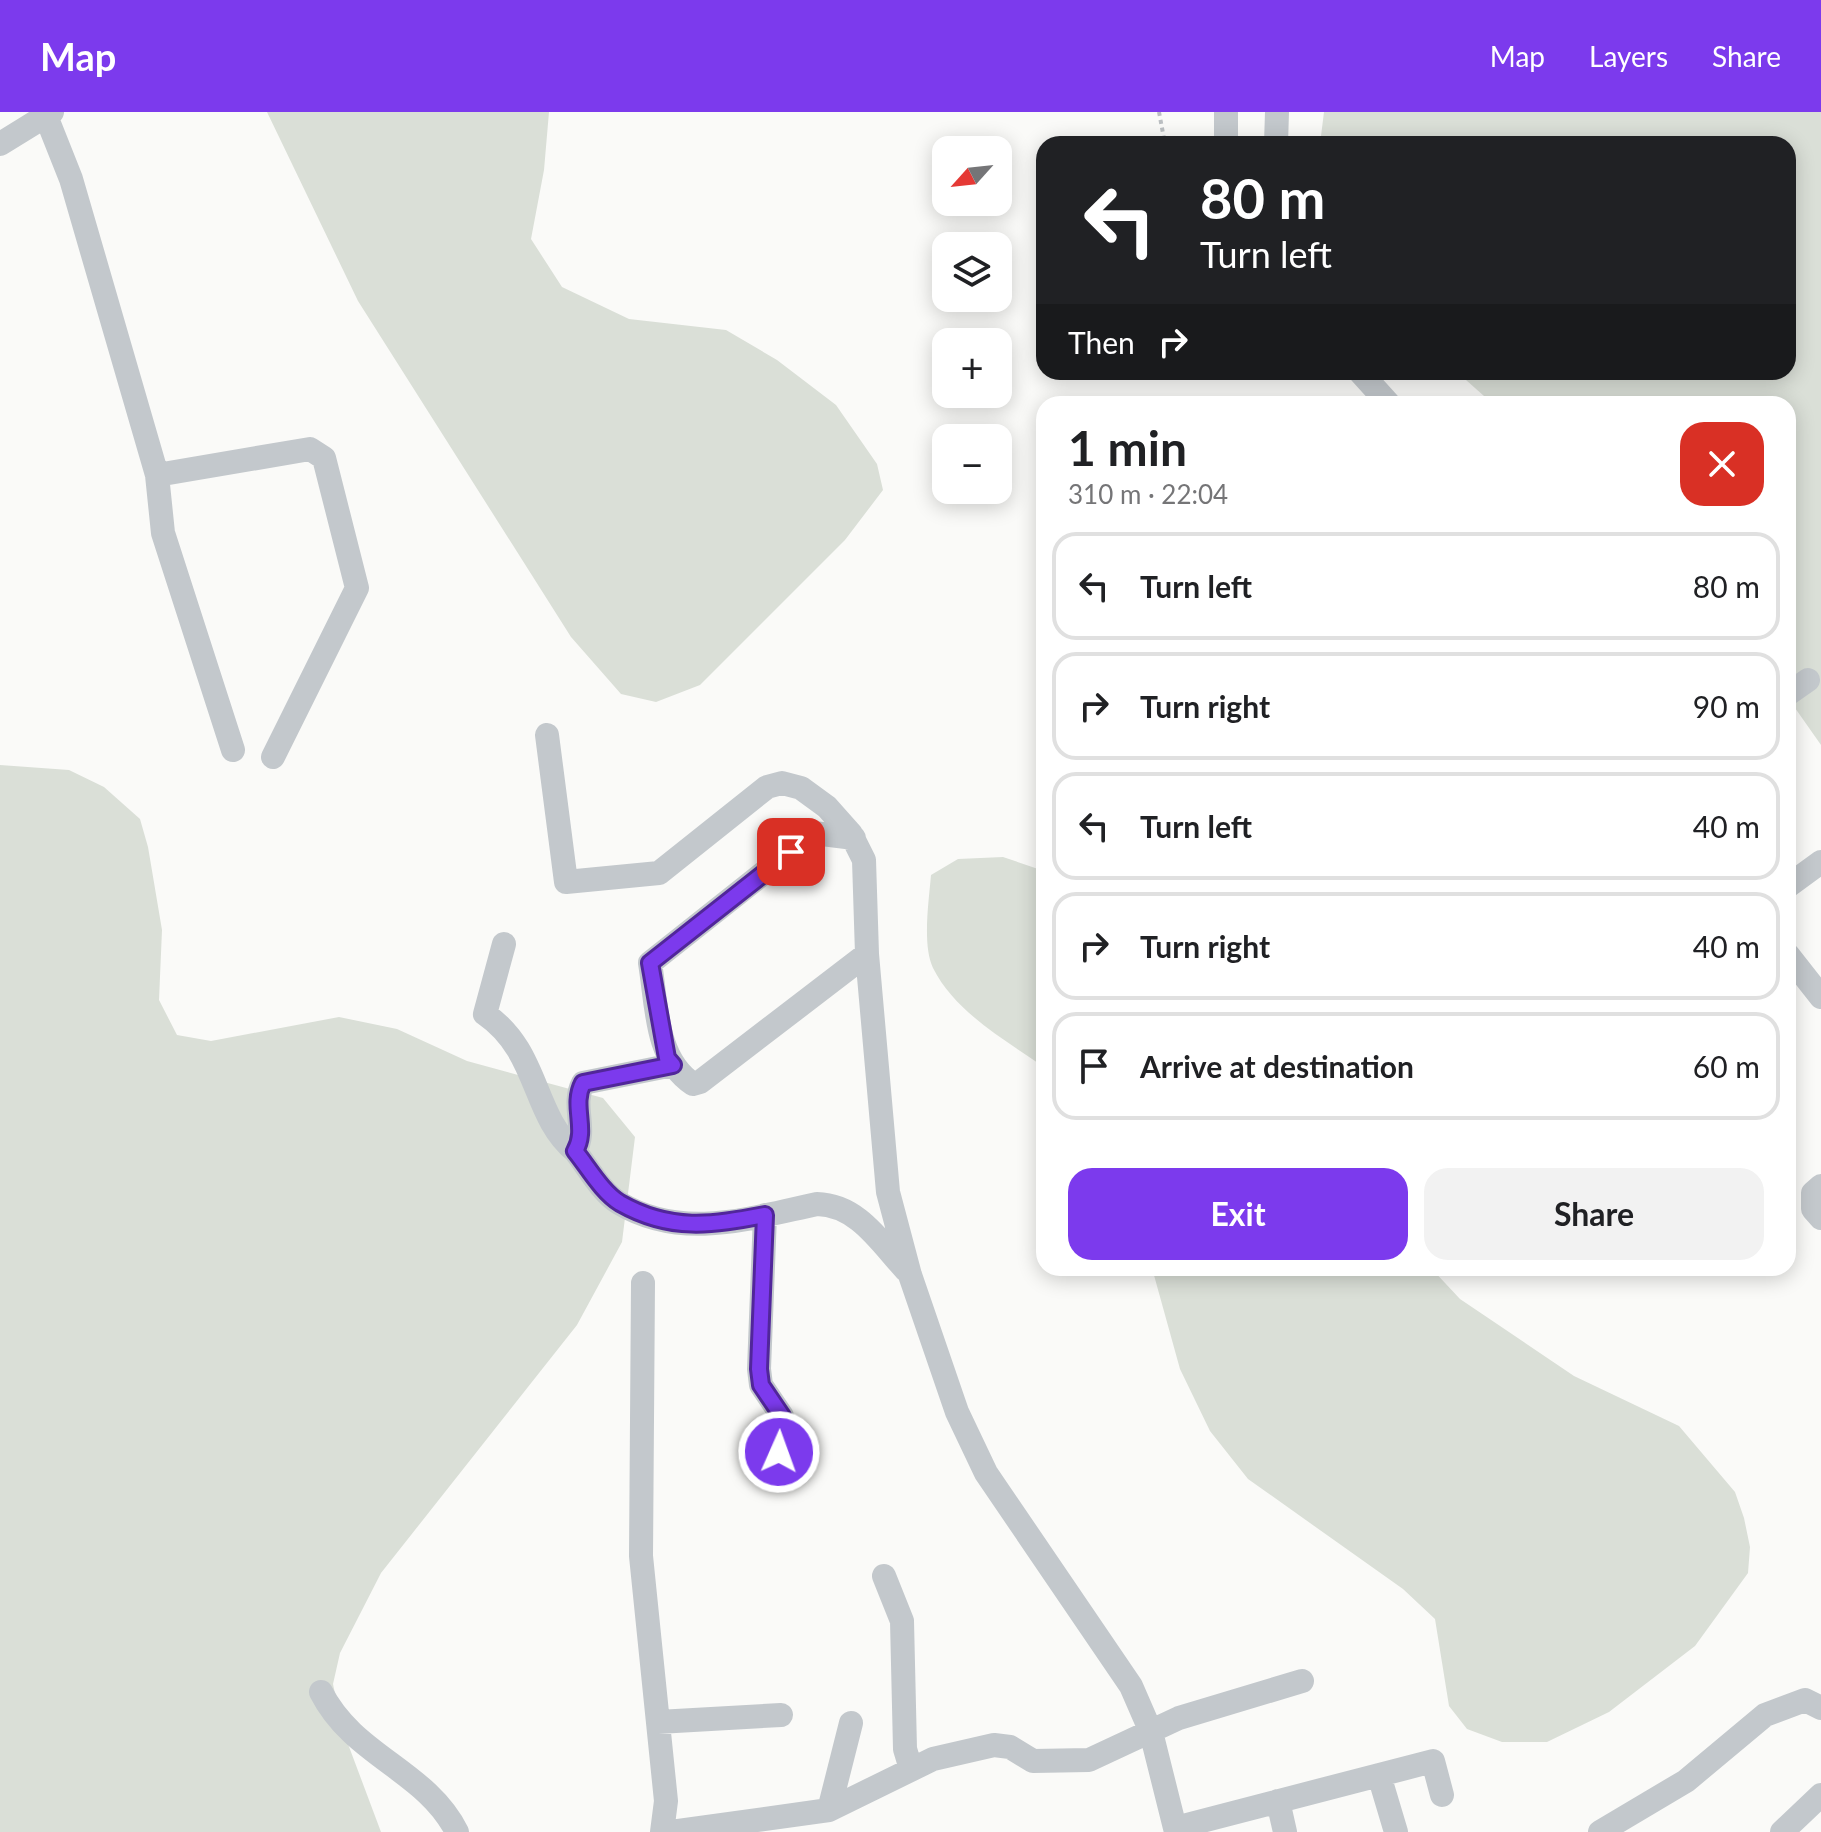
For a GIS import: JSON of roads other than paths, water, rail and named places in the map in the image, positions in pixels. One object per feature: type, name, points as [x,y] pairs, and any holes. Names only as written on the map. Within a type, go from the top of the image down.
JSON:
[{"type":"street","points":[[1226,112],[1226,136]]},
{"type":"street","points":[[1276,136],[1277,112]]},
{"type":"street","points":[[0,144],[49,114],[71,179],[157,475],[163,533],[233,750]]},
{"type":"street","points":[[1367,380],[1382,396]]},
{"type":"street","points":[[157,475],[310,449],[324,458],[357,588],[273,757]]},
{"type":"street","points":[[547,735],[566,882],[659,873],[767,787],[782,783],[801,788],[827,807],[853,836],[864,860],[867,954],[888,1192],[910,1275],[957,1412],[986,1473],[1131,1686],[1151,1732],[1176,1830],[1433,1761],[1442,1795]]},
{"type":"street","points":[[853,836],[814,833],[650,963],[667,1058],[693,1084],[700,1082],[867,954]]},
{"type":"street","points":[[1796,880],[1821,862]]},
{"type":"street","points":[[504,944],[485,1014],[502,1025],[518,1044],[561,1139],[618,1202],[670,1221],[705,1226],[817,1204],[836,1204],[855,1214],[910,1275]]},
{"type":"street","points":[[1796,965],[1821,997]]},
{"type":"street","points":[[575,1151],[582,1139],[576,1096],[583,1083],[673,1065]]},
{"type":"street","points":[[1821,1186],[1813,1193],[1813,1209],[1821,1218]]},
{"type":"street","points":[[765,1215],[759,1369],[761,1385],[782,1416],[779,1452]]},
{"type":"street","points":[[643,1283],[641,1556],[666,1801],[662,1832]]},
{"type":"street","points":[[884,1576],[902,1621],[905,1749],[911,1769]]},
{"type":"street","points":[[671,1832],[829,1810],[933,1759],[994,1745],[1010,1747],[1033,1761],[1089,1760],[1179,1718],[1302,1681]]},
{"type":"street","points":[[321,1692],[346,1731],[434,1797],[457,1832]]},
{"type":"street","points":[[1600,1832],[1686,1781],[1765,1715],[1805,1700],[1821,1708]]},
{"type":"street","points":[[658,1722],[781,1715]]},
{"type":"street","points":[[829,1810],[851,1723]]},
{"type":"street","points":[[1379,1775],[1396,1832]]},
{"type":"street","points":[[1782,1832],[1821,1795]]},
{"type":"street","points":[[1278,1801],[1285,1832]]}]
